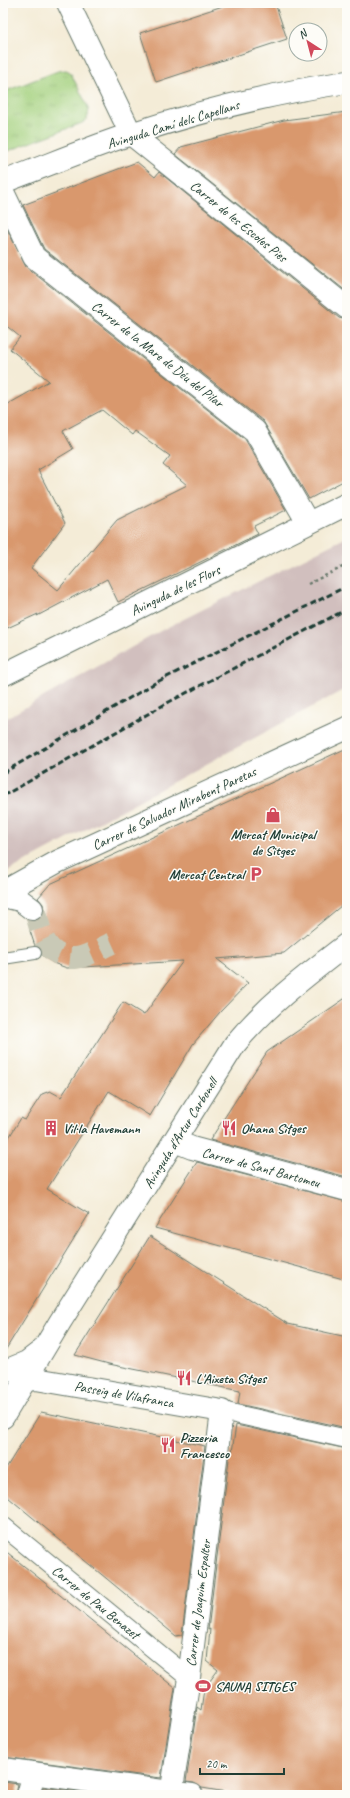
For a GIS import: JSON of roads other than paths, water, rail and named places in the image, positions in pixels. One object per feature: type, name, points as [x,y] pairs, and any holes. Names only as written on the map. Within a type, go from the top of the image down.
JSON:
[{"type":"street","points":[[68,3],[131,134]]},
{"type":"street","name":"Avinguda Camí dels Capellans","points":[[3,182],[131,134],[210,111],[291,91],[347,82]]},
{"type":"street","name":"Carrer de les Escoles Pies","points":[[131,134],[347,308]]},
{"type":"street","name":"Carrer de la Mare de Déu del Pilar","points":[[3,192],[34,257],[255,431],[308,523]]},
{"type":"street","name":"Avinguda de les Flors","points":[[3,675],[347,504]]},
{"type":"street","name":"Carrer de Salvador Mirabent Paretas","points":[[3,892],[57,862],[347,728]]},
{"type":"street","points":[[3,896],[20,900],[32,909]]},
{"type":"street","name":"Avinguda d'Artur Carbonell","points":[[3,1417],[44,1348],[236,1044],[251,1024],[274,1002],[347,944]]},
{"type":"street","name":"Carrer de Sant Bartomeu","points":[[175,1140],[192,1148],[347,1190]]},
{"type":"street","name":"Avinguda d'Artur Carbonell","points":[[3,1372],[27,1362],[44,1348]]},
{"type":"street","name":"Passeig de Vilafranca","points":[[26,1380],[36,1379],[222,1410]]},
{"type":"street","points":[[222,1410],[347,1439]]},
{"type":"street","name":"Carrer de Joaquim Espalter","points":[[178,1794],[189,1678],[222,1410]]},
{"type":"street","name":"Carrer de Pau Benazet","points":[[3,1526],[189,1678]]},
{"type":"street","points":[[3,1769],[178,1794]]},
{"type":"street","points":[[28,1795],[34,1774]]},
{"type":"lane","points":[[3,958],[35,953]]},
{"type":"tunnel","points":[[32,909],[36,915],[44,939],[50,948],[59,955],[69,958],[80,957],[112,943]]},
{"type":"railway","points":[[3,773],[155,683],[347,586]]},
{"type":"railway","points":[[3,796],[169,702],[347,609]]},
{"type":"place","name":"Mercat Municipal de Sitges","points":[[273,815]]},
{"type":"place","name":"Mercat Central","points":[[256,874]]},
{"type":"place","name":"Vil·la Havemann","points":[[51,1128]]},
{"type":"place","name":"Ohana Sitges","points":[[229,1128]]},
{"type":"place","name":"L'Aixeta Sitges","points":[[184,1378]]},
{"type":"place","name":"Pizzeria Francesco","points":[[168,1445]]},
{"type":"place","name":"SAUNA SITGES","points":[[203,1686]]}]
